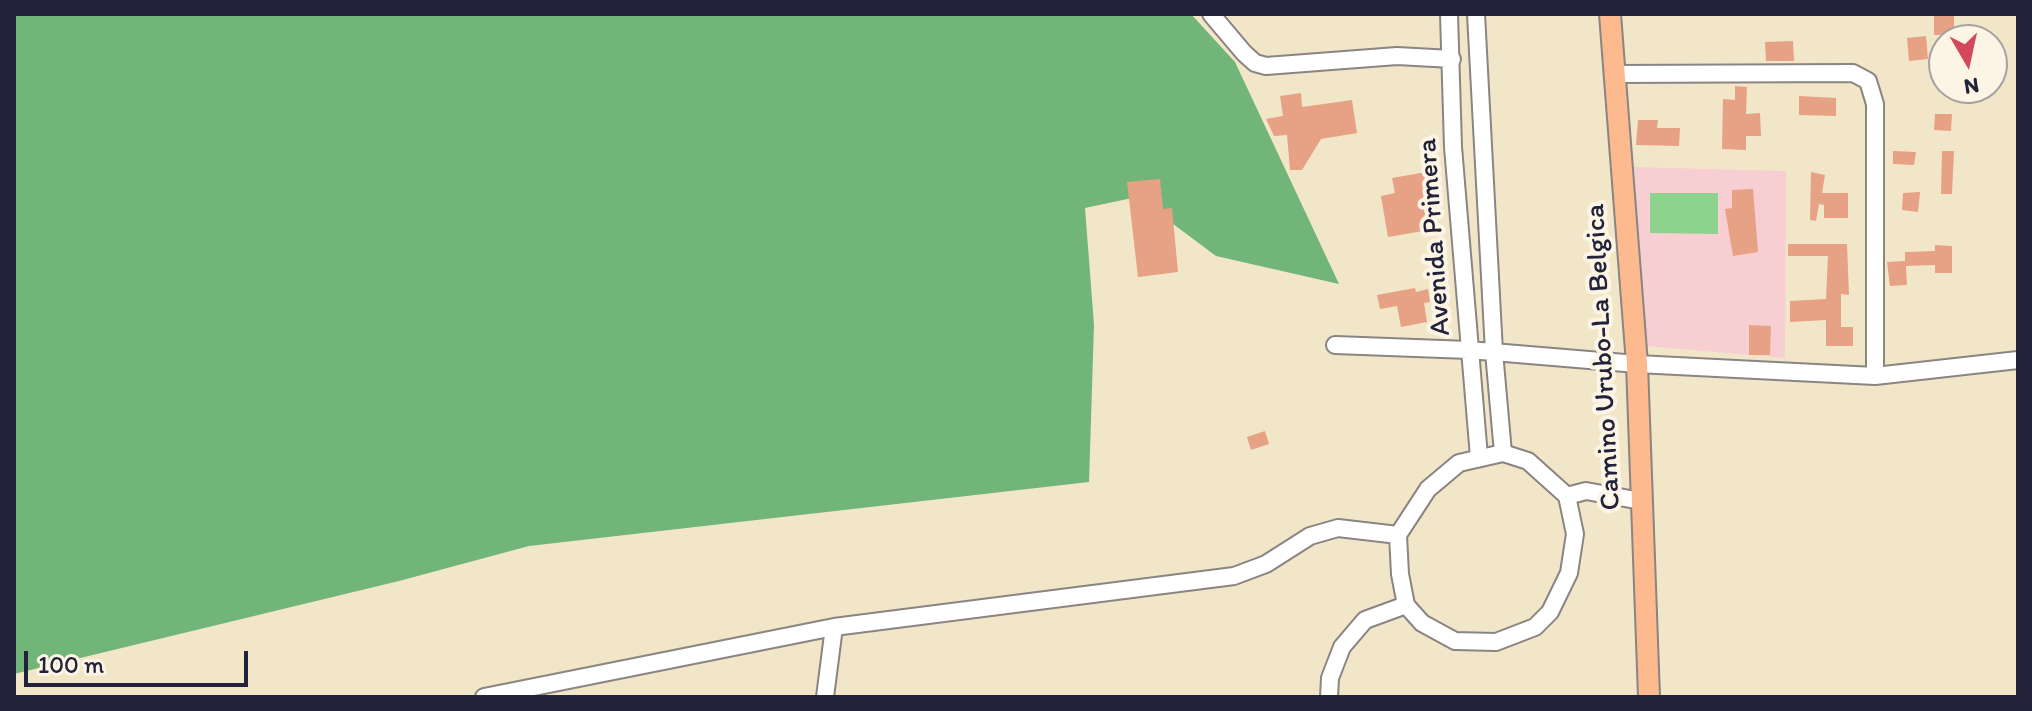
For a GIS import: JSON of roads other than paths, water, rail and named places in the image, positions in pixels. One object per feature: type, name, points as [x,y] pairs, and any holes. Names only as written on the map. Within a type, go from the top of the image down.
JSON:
[{"type":"main road","name":"Camino Urubo-La Belgica","points":[[1610,14],[1637,364],[1649,697]]},
{"type":"street","points":[[1211,14],[1244,53],[1255,63],[1266,66],[1397,56],[1452,59]]},
{"type":"street","name":"Avenida Primera","points":[[1449,14],[1453,147],[1479,457]]},
{"type":"street","name":"Avenida Primera","points":[[1476,14],[1494,352],[1503,453]]},
{"type":"street","points":[[1613,74],[1853,73],[1868,81],[1875,104],[1875,376]]},
{"type":"street","points":[[1335,345],[1469,350],[1637,364],[1875,376],[2018,360]]},
{"type":"street","points":[[1503,453],[1528,461],[1567,496],[1575,534],[1569,573],[1550,612],[1535,627],[1496,642],[1455,641],[1422,623],[1406,605],[1400,574],[1398,535],[1428,489],[1459,463],[1503,453]]},
{"type":"street","points":[[1567,496],[1586,491],[1641,501]]},
{"type":"street","points":[[484,697],[834,627],[1234,576],[1266,564],[1310,536],[1338,528],[1398,535]]},
{"type":"street","points":[[1329,697],[1330,678],[1342,647],[1365,620],[1406,605]]},
{"type":"street","points":[[825,697],[834,627]]},
{"type":"street","points":[[559,697],[574,677]]}]
